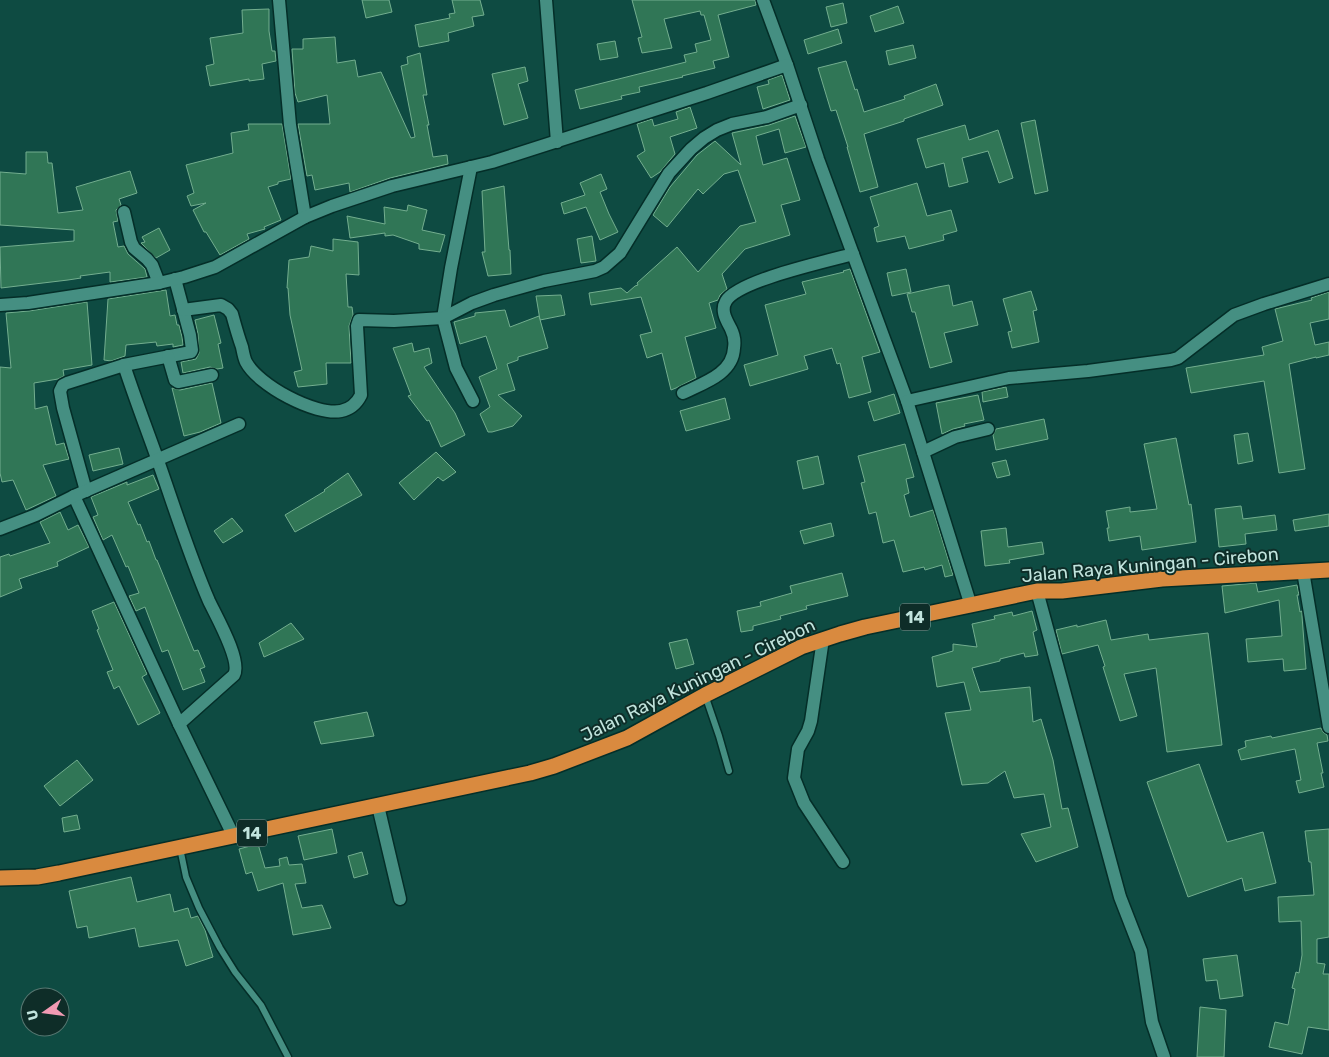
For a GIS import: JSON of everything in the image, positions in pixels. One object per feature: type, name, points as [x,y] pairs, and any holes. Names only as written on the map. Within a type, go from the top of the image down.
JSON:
[{"type":"highway","name":"Jalan Raya Kuningan - Cirebon","points":[[0,878],[37,877],[59,873],[530,773],[627,738],[705,695],[801,647],[886,622],[1037,591],[1062,591],[1162,580],[1329,570]]},
{"type":"street","points":[[279,0],[290,125],[305,218]]},
{"type":"street","points":[[546,0],[557,142]]},
{"type":"street","points":[[763,0],[818,159],[907,401],[971,606]]},
{"type":"street","points":[[0,304],[28,303],[159,283],[215,267],[305,218],[332,206],[392,186],[492,162],[557,142],[787,65]]},
{"type":"street","points":[[183,310],[220,305],[228,309],[232,314],[245,361],[255,375],[270,387],[293,399],[316,408],[342,411],[356,404],[361,395],[357,326],[360,320],[443,318],[472,303],[494,295],[544,281],[595,272],[620,253],[669,173],[704,138],[732,124],[767,117],[800,105]]},
{"type":"street","points":[[471,167],[443,318],[456,368],[473,401]]},
{"type":"street","points":[[124,212],[131,242],[134,248],[152,265],[159,283]]},
{"type":"street","points":[[683,393],[721,374],[730,363],[734,354],[734,342],[724,310],[725,302],[730,296],[739,290],[772,276],[853,254]]},
{"type":"street","points":[[86,491],[60,391],[67,382],[124,365],[191,352],[190,335],[174,279]]},
{"type":"street","points":[[907,401],[1009,378],[1164,362],[1178,358],[1234,315],[1329,284]]},
{"type":"street","points":[[168,356],[175,380],[178,382],[212,375]]},
{"type":"street","points":[[124,365],[184,538],[209,600],[230,645],[237,669],[234,675],[179,724]]},
{"type":"street","points":[[0,528],[36,515],[74,496],[239,424]]},
{"type":"street","points":[[923,452],[955,437],[988,429]]},
{"type":"street","points":[[74,496],[179,724],[234,837]]},
{"type":"street","points":[[1303,571],[1326,684],[1329,727]]},
{"type":"street","points":[[1037,591],[1120,897],[1141,951],[1152,1022],[1164,1057]]},
{"type":"street","points":[[823,639],[811,721],[798,749],[794,778],[804,803],[843,862]]},
{"type":"street","points":[[378,806],[400,899]]},
{"type":"lane","points":[[705,695],[729,771]]},
{"type":"lane","points":[[180,848],[186,878],[199,908],[235,972],[261,1004],[288,1057]]},
{"type":"building","points":[[362,0],[389,0],[392,12],[366,18]]},
{"type":"building","points":[[452,0],[480,0],[484,15],[472,17],[474,26],[448,33],[449,41],[419,47],[415,25],[450,18],[449,14],[455,13]]},
{"type":"building","points":[[632,0],[755,0],[756,5],[718,15],[729,57],[713,61],[715,68],[639,87],[640,92],[621,96],[622,99],[580,109],[575,90],[686,62],[684,55],[697,52],[695,44],[711,40],[704,15],[701,15],[700,11],[664,19],[672,48],[642,53],[638,38],[642,37]]},
{"type":"building","points":[[843,3],[847,23],[831,27],[826,7]]},
{"type":"building","points":[[898,6],[904,23],[875,32],[870,16]]},
{"type":"building","points":[[269,9],[269,31],[272,51],[275,51],[276,61],[262,64],[264,79],[249,81],[249,79],[210,86],[206,66],[214,64],[210,38],[243,33],[242,10]]},
{"type":"building","points":[[838,29],[842,43],[808,54],[804,40]]},
{"type":"building","points":[[335,37],[337,63],[355,60],[358,77],[381,72],[411,138],[415,137],[401,66],[408,64],[407,57],[420,53],[427,95],[423,95],[433,157],[447,155],[448,164],[390,178],[350,192],[349,183],[315,190],[312,175],[307,176],[298,124],[330,124],[327,95],[298,102],[295,93],[292,49],[303,49],[303,39]]},
{"type":"building","points":[[615,41],[618,57],[600,60],[597,44]]},
{"type":"building","points":[[913,45],[916,58],[889,65],[886,51]]},
{"type":"building","points":[[846,61],[864,112],[905,99],[904,96],[936,84],[943,105],[904,119],[904,121],[864,134],[878,187],[860,192],[836,110],[831,111],[818,68]]},
{"type":"building","points":[[525,67],[528,81],[518,84],[528,118],[504,125],[492,74]]},
{"type":"building","points":[[782,75],[790,100],[763,109],[757,87],[769,84],[768,80]]},
{"type":"building","points":[[690,107],[697,128],[670,137],[675,154],[660,172],[651,178],[637,156],[645,151],[637,124],[652,119],[654,126],[678,119],[676,112]]},
{"type":"building","points":[[795,116],[806,147],[785,153],[779,129],[756,136],[763,165],[787,158],[800,200],[781,205],[790,235],[745,249],[722,274],[727,289],[720,295],[718,300],[709,303],[716,328],[685,337],[696,378],[671,390],[662,353],[647,358],[640,335],[652,332],[641,297],[591,305],[589,293],[621,288],[627,293],[638,285],[637,283],[677,247],[698,272],[740,226],[756,222],[738,170],[724,174],[703,194],[698,189],[667,227],[653,215],[670,187],[697,155],[715,141],[741,165],[732,133],[769,125]]},
{"type":"building","points":[[1035,120],[1048,191],[1035,194],[1021,123]]},
{"type":"building","points":[[248,124],[282,124],[291,179],[268,187],[281,220],[264,227],[265,229],[247,234],[249,239],[220,255],[206,232],[204,232],[193,210],[206,203],[191,206],[187,196],[194,193],[186,165],[233,153],[231,133],[249,130]]},
{"type":"building","points":[[965,125],[969,140],[998,130],[1013,178],[999,183],[988,151],[962,158],[968,182],[949,187],[944,163],[926,168],[917,139]]},
{"type":"building","points":[[26,152],[47,152],[48,163],[52,163],[58,213],[83,210],[76,187],[130,171],[137,193],[119,199],[121,205],[116,210],[118,221],[113,222],[118,247],[124,246],[128,254],[145,269],[147,277],[110,282],[110,272],[80,276],[81,278],[68,280],[1,288],[0,247],[74,241],[74,230],[0,225],[0,172],[26,174]]},
{"type":"building","points":[[601,174],[607,189],[600,192],[618,232],[600,240],[586,207],[564,214],[561,203],[585,195],[580,183]]},
{"type":"building","points":[[917,183],[927,216],[951,210],[957,231],[943,235],[944,240],[909,249],[905,236],[877,242],[874,228],[879,226],[870,197]]},
{"type":"building","points":[[504,186],[511,274],[488,276],[482,252],[485,252],[482,191]]},
{"type":"building","points":[[408,205],[427,210],[422,230],[445,235],[440,252],[419,249],[419,244],[393,235],[385,236],[385,233],[350,238],[347,216],[385,224],[384,207],[407,211]]},
{"type":"building","points":[[159,228],[170,250],[156,258],[141,243],[145,242],[142,237]]},
{"type":"building","points":[[592,236],[596,261],[581,263],[577,239]]},
{"type":"building","points":[[333,239],[358,242],[359,275],[346,274],[348,307],[352,307],[353,315],[349,326],[351,363],[326,363],[327,384],[298,387],[294,372],[302,370],[290,315],[287,288],[289,260],[309,257],[311,246],[333,251]]},
{"type":"building","points":[[850,269],[880,352],[862,357],[871,392],[849,398],[840,363],[837,364],[832,348],[804,356],[808,369],[750,386],[744,365],[778,355],[765,305],[806,294],[802,282]]},
{"type":"building","points":[[906,269],[911,292],[892,296],[887,273]]},
{"type":"building","points":[[949,285],[953,306],[972,301],[978,325],[944,333],[952,362],[930,368],[915,312],[912,312],[907,294]]},
{"type":"building","points":[[166,290],[170,316],[175,315],[183,345],[173,347],[173,344],[157,346],[156,342],[126,345],[125,356],[111,361],[104,360],[108,299]]},
{"type":"building","points":[[1031,291],[1037,310],[1033,311],[1039,342],[1012,348],[1008,332],[1012,331],[1003,299]]},
{"type":"building","points":[[1329,292],[1329,319],[1310,323],[1315,345],[1329,342],[1329,355],[1289,364],[1305,469],[1279,473],[1264,381],[1191,393],[1186,368],[1264,355],[1262,347],[1283,341],[1275,309],[1312,300],[1311,298]]},
{"type":"building","points":[[561,295],[565,315],[540,320],[536,296]]},
{"type":"building","points":[[87,302],[92,365],[63,370],[64,376],[58,379],[34,383],[35,409],[47,406],[56,445],[64,443],[69,459],[43,465],[56,496],[26,510],[13,480],[2,482],[0,473],[0,367],[11,368],[6,313]]},
{"type":"building","points":[[505,310],[510,327],[539,316],[548,348],[518,357],[518,360],[507,364],[515,390],[498,395],[522,416],[513,426],[488,432],[480,414],[490,407],[479,377],[497,369],[486,336],[460,344],[454,322],[475,316],[475,313]]},
{"type":"building","points":[[214,315],[221,343],[218,344],[223,368],[210,367],[183,373],[181,362],[196,359],[199,353],[195,320]]},
{"type":"building","points":[[412,343],[414,352],[429,348],[432,363],[424,367],[455,413],[465,435],[441,447],[429,420],[427,421],[408,396],[411,395],[393,348]]},
{"type":"building","points":[[212,383],[221,423],[200,432],[184,436],[172,388],[180,390]]},
{"type":"building","points":[[1006,387],[1008,397],[983,402],[982,392]]},
{"type":"building","points":[[894,394],[900,413],[874,421],[868,402]]},
{"type":"building","points":[[978,395],[984,420],[964,424],[965,426],[942,434],[936,403]]},
{"type":"building","points":[[725,398],[730,419],[686,431],[680,411]]},
{"type":"building","points":[[1044,419],[1048,439],[996,450],[993,435],[996,429]]},
{"type":"building","points":[[1248,433],[1253,461],[1238,464],[1234,435]]},
{"type":"building","points":[[1176,438],[1189,505],[1191,504],[1196,542],[1142,550],[1140,536],[1109,541],[1106,511],[1130,507],[1130,512],[1157,509],[1144,444]]},
{"type":"building","points":[[905,444],[914,477],[906,479],[909,493],[904,495],[910,517],[933,510],[953,575],[945,577],[942,565],[925,570],[924,567],[903,572],[894,540],[883,543],[876,512],[869,514],[861,483],[865,482],[858,456]]},
{"type":"building","points":[[119,448],[123,464],[93,471],[89,455]]},
{"type":"building","points":[[436,452],[456,472],[443,481],[438,477],[414,500],[399,483]]},
{"type":"building","points":[[818,456],[824,484],[803,489],[797,461]]},
{"type":"building","points":[[1006,460],[1010,475],[997,478],[992,463]]},
{"type":"building","points":[[348,473],[362,495],[295,532],[285,515],[325,491]]},
{"type":"building","points":[[153,475],[159,489],[128,502],[147,542],[149,541],[194,651],[198,650],[205,667],[200,669],[205,682],[183,690],[168,650],[162,652],[145,607],[136,611],[129,596],[139,593],[112,535],[103,540],[93,517],[98,515],[91,497],[127,482],[127,485]]},
{"type":"building","points":[[1241,506],[1243,519],[1275,515],[1277,530],[1245,534],[1246,544],[1219,547],[1215,509]]},
{"type":"building","points":[[60,512],[68,530],[78,525],[89,547],[57,562],[58,566],[19,579],[22,588],[0,597],[0,557],[9,554],[10,556],[50,543],[40,522]]},
{"type":"building","points":[[1329,514],[1329,526],[1295,531],[1293,520]]},
{"type":"building","points":[[232,518],[243,531],[223,543],[214,531]]},
{"type":"building","points":[[831,523],[834,536],[804,544],[800,531]]},
{"type":"building","points":[[1006,528],[1008,547],[1042,542],[1044,554],[1009,560],[1010,563],[985,566],[981,531]]},
{"type":"building","points":[[842,573],[848,596],[806,606],[807,609],[780,616],[781,619],[753,626],[753,630],[741,632],[737,611],[761,606],[760,602],[792,593],[790,586]]},
{"type":"building","points":[[1256,583],[1258,592],[1297,585],[1300,612],[1302,611],[1306,669],[1284,671],[1283,659],[1248,662],[1246,639],[1282,636],[1279,600],[1225,613],[1222,586]]},
{"type":"building","points":[[114,602],[147,674],[142,677],[160,713],[138,725],[119,686],[114,689],[107,672],[113,670],[97,630],[99,629],[92,611]]},
{"type":"building","points":[[1032,611],[1037,630],[1033,632],[1038,655],[1025,657],[1024,653],[972,668],[980,692],[1030,687],[1033,722],[1041,719],[1053,760],[1062,809],[1068,808],[1078,847],[1036,862],[1021,834],[1051,827],[1044,794],[1014,798],[1005,771],[988,783],[962,785],[945,713],[971,710],[964,682],[937,687],[932,657],[953,651],[953,644],[977,647],[972,624],[995,619],[994,616],[1012,612],[1013,616]]},
{"type":"building","points":[[1106,620],[1111,640],[1148,634],[1149,640],[1208,633],[1222,745],[1167,752],[1156,668],[1124,674],[1137,716],[1120,721],[1098,645],[1062,654],[1056,630]]},
{"type":"building","points":[[291,623],[304,639],[264,657],[259,643]]},
{"type":"building","points":[[687,639],[694,664],[676,669],[669,643]]},
{"type":"building","points":[[367,712],[374,736],[321,744],[314,722]]},
{"type":"building","points":[[1321,728],[1327,735],[1328,741],[1317,743],[1324,787],[1299,793],[1296,781],[1301,780],[1295,749],[1241,760],[1238,750],[1246,747],[1245,741],[1271,736],[1272,738]]},
{"type":"building","points":[[77,760],[93,780],[60,806],[44,786]]},
{"type":"building","points":[[1199,764],[1227,842],[1263,832],[1276,883],[1245,891],[1242,878],[1188,897],[1147,782]]},
{"type":"building","points":[[77,815],[80,829],[64,832],[62,818]]},
{"type":"building","points":[[332,829],[337,853],[304,860],[298,836]]},
{"type":"building","points":[[1329,829],[1329,937],[1317,939],[1317,963],[1325,964],[1323,974],[1329,974],[1329,1030],[1308,1027],[1302,1054],[1269,1047],[1275,1022],[1288,1025],[1295,989],[1292,988],[1296,972],[1299,973],[1302,955],[1301,921],[1279,922],[1278,897],[1314,895],[1311,862],[1309,862],[1305,831]]},
{"type":"building","points":[[258,844],[265,868],[280,866],[279,859],[287,857],[289,865],[302,864],[306,883],[295,884],[302,908],[322,905],[331,928],[293,935],[283,883],[258,891],[252,872],[246,874],[239,849]]},
{"type":"building","points":[[362,852],[368,874],[354,878],[348,856]]},
{"type":"building","points":[[131,877],[137,902],[170,894],[174,912],[188,908],[191,918],[198,916],[205,930],[213,957],[186,966],[178,940],[139,947],[135,928],[89,938],[87,926],[77,928],[69,891]]},
{"type":"building","points":[[1237,955],[1243,996],[1220,999],[1217,980],[1206,981],[1203,959]]},
{"type":"building","points":[[1200,1007],[1226,1010],[1224,1057],[1197,1057]]}]
